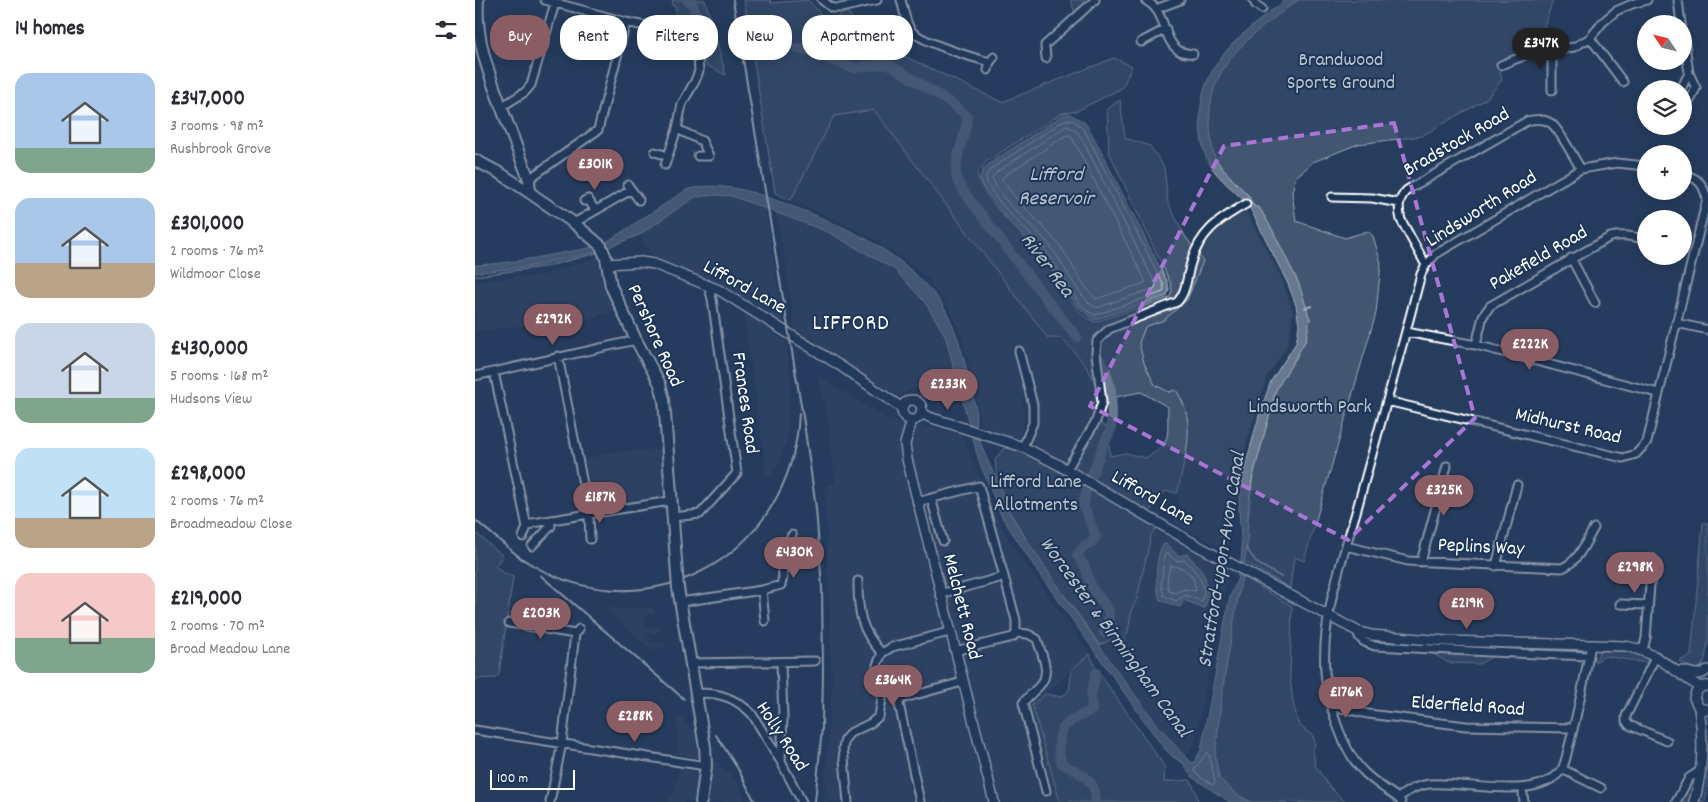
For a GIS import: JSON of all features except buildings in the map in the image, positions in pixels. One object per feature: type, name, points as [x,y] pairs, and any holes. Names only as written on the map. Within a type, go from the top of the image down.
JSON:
[{"type":"main road","points":[[478,0],[479,40],[486,67],[529,178],[531,192]]},
{"type":"main road","name":"Pershore Road","points":[[475,160],[531,192],[578,223],[601,246],[607,261],[611,286],[635,340],[660,384],[664,400],[668,436],[670,501],[673,517],[678,588],[705,747],[706,766],[701,802]]},
{"type":"street","points":[[545,0],[600,15]]},
{"type":"street","points":[[822,0],[832,8],[841,8],[877,0]]},
{"type":"street","points":[[901,0],[911,31],[920,37],[971,58],[991,63]]},
{"type":"street","points":[[1046,58],[1045,45],[1095,0]]},
{"type":"street","points":[[1145,0],[1156,9],[1172,44],[1177,50],[1193,54]]},
{"type":"street","points":[[1156,9],[1180,0]]},
{"type":"street","points":[[1253,0],[1262,10]]},
{"type":"street","points":[[1501,65],[1541,49],[1552,51],[1574,47],[1590,38],[1603,22],[1616,11],[1647,0]]},
{"type":"street","points":[[1678,0],[1680,15]]},
{"type":"street","points":[[501,107],[525,92],[531,85],[555,3]]},
{"type":"street","points":[[627,22],[669,31],[682,37],[696,51],[699,58],[699,70],[682,104],[677,129],[665,165]]},
{"type":"street","points":[[1141,42],[1166,29]]},
{"type":"street","points":[[1590,38],[1623,82]]},
{"type":"street","points":[[1552,51],[1552,90]]},
{"type":"street","points":[[529,178],[598,130],[616,60]]},
{"type":"street","points":[[1689,70],[1696,88],[1692,97]]},
{"type":"street","points":[[1686,80],[1689,73]]},
{"type":"street","name":"Bradstock Road","points":[[1426,265],[1401,220],[1399,203],[1407,190],[1527,121],[1541,119],[1553,124],[1581,169]]},
{"type":"street","points":[[677,129],[702,141],[709,156],[698,156]]},
{"type":"street","points":[[655,152],[668,156]]},
{"type":"street","name":"Lindsworth Road","points":[[1399,800],[1362,771],[1352,757],[1336,723],[1325,672],[1325,643],[1328,616],[1346,546],[1421,274],[1436,254],[1581,169],[1617,163],[1637,165]]},
{"type":"street","points":[[1692,177],[1703,186],[1707,199],[1676,324],[1708,330]]},
{"type":"street","points":[[578,223],[630,188],[639,200]]},
{"type":"street","points":[[1332,197],[1372,198],[1399,203]]},
{"type":"street","points":[[584,201],[588,199],[595,210]]},
{"type":"street","points":[[1067,469],[1096,421],[1102,402],[1096,354],[1097,341],[1109,328],[1177,302],[1183,292],[1197,246],[1207,230],[1220,219],[1246,204]]},
{"type":"street","name":"Pakefield Road","points":[[1476,345],[1483,316],[1490,306],[1604,240],[1617,235],[1637,238]]},
{"type":"street","points":[[1571,258],[1595,303]]},
{"type":"street","name":"Lifford Lane","points":[[607,261],[646,263],[663,267],[708,285],[735,299],[842,367],[902,408],[904,416],[912,420]]},
{"type":"street","name":"Frances Road","points":[[673,517],[700,514],[737,473],[712,299],[708,285]]},
{"type":"street","name":"Midhurst Road","points":[[1387,401],[1623,458],[1636,454],[1647,442],[1676,324]]},
{"type":"street","points":[[1406,332],[1476,345],[1658,393]]},
{"type":"street","points":[[475,376],[635,340]]},
{"type":"street","points":[[1019,352],[1033,405],[1033,423],[1023,447]]},
{"type":"street","points":[[558,356],[589,515],[589,539]]},
{"type":"street","points":[[494,372],[527,527],[523,537]]},
{"type":"street","name":"Lifford Lane","points":[[902,408],[905,403],[914,401],[919,404],[921,412],[929,417],[1023,447],[1067,469],[1225,560],[1357,631],[1371,635],[1445,641],[1626,646],[1643,650],[1656,656],[1703,686]]},
{"type":"street","points":[[912,420],[918,418],[921,412]]},
{"type":"street","name":"Melchett Road","points":[[912,420],[906,437],[905,450],[949,632],[994,802]]},
{"type":"street","points":[[1421,562],[1447,466]]},
{"type":"street","points":[[1496,566],[1517,485]]},
{"type":"street","points":[[917,502],[979,486],[1016,620],[1016,633],[1013,637],[955,651]]},
{"type":"street","points":[[931,498],[943,541]]},
{"type":"street","points":[[527,527],[533,523],[670,501]]},
{"type":"street","points":[[533,546],[551,526],[551,520]]},
{"type":"street","name":"Peplins Way","points":[[1346,546],[1390,557],[1421,562],[1562,568],[1575,560],[1594,528]]},
{"type":"street","points":[[680,602],[778,586],[782,582],[783,577],[781,557],[792,535]]},
{"type":"street","points":[[1643,650],[1646,638],[1652,558]]},
{"type":"street","points":[[940,594],[1003,577]]},
{"type":"street","points":[[858,581],[858,606],[863,627],[867,636],[882,653]]},
{"type":"street","points":[[762,590],[765,621]]},
{"type":"street","points":[[1620,604],[1648,606]]},
{"type":"street","points":[[509,623],[577,632],[562,743],[550,802]]},
{"type":"street","points":[[1357,631],[1358,637],[1375,646],[1589,656]]},
{"type":"street","points":[[848,802],[843,748],[845,738],[850,733],[871,723],[879,716],[882,699],[877,665],[882,653],[891,647],[949,632]]},
{"type":"street","points":[[1016,633],[1027,634],[1037,639],[1046,667],[1046,676],[1041,684],[1023,703],[1046,791]]},
{"type":"street","points":[[1399,800],[1408,790],[1427,784],[1446,784],[1523,798],[1543,788],[1555,779],[1562,770],[1591,645]]},
{"type":"street","points":[[1656,656],[1625,721],[1629,725],[1667,741]]},
{"type":"street","points":[[690,663],[815,661]]},
{"type":"street","points":[[781,663],[783,718],[781,762]]},
{"type":"street","points":[[1677,671],[1702,674],[1707,669]]},
{"type":"street","points":[[1694,698],[1696,691],[1703,686],[1707,669]]},
{"type":"street","points":[[1677,671],[1703,709],[1701,770],[1694,802]]},
{"type":"street","points":[[920,802],[899,704],[901,699],[962,682]]},
{"type":"street","name":"Holly Road","points":[[695,694],[705,693],[731,699],[752,714],[781,762],[802,802]]},
{"type":"street","name":"Elderfield Road","points":[[1332,706],[1368,714],[1466,726],[1573,728]]},
{"type":"street","points":[[1701,733],[1708,720]]},
{"type":"street","points":[[475,730],[706,766]]},
{"type":"street","points":[[1650,744],[1653,736]]},
{"type":"street","points":[[1562,770],[1601,788]]},
{"type":"street","points":[[1677,802],[1689,778],[1701,770]]},
{"type":"highlighted area","points":[[1394,123],[1475,418],[1348,540],[1090,406],[1224,146]]},
{"type":"shaded area","points":[[874,109],[1061,338],[1088,367],[1095,379],[1099,394],[1098,407],[1066,463],[1035,447],[1031,440],[1040,414],[1024,345],[1016,350],[1023,384],[1024,420],[1021,436],[1010,440],[982,425],[963,340],[949,308],[927,278],[878,241],[849,225],[791,200],[834,116]]},
{"type":"shaded area","points":[[732,196],[765,208],[784,326],[761,306],[713,282],[655,260],[639,235],[695,197]]},
{"type":"shaded area","points":[[1244,207],[1281,277],[1293,312],[1290,336],[1286,348],[1267,377],[1249,435],[1236,485],[1226,550],[1174,523],[1179,506],[1177,493],[1188,443],[1189,424],[1114,343],[1186,298],[1200,251],[1210,232]]},
{"type":"shaded area","points":[[775,211],[828,232],[894,269],[924,301],[945,335],[956,372],[898,395],[799,336],[795,330],[786,265]]},
{"type":"shaded area","points":[[598,257],[603,283],[617,310],[601,315],[582,325],[544,323],[475,331],[475,281],[544,275]]},
{"type":"shaded area","points":[[748,314],[786,343],[791,388],[788,436],[779,464],[770,476],[763,471],[766,469],[744,316]]},
{"type":"shaded area","points":[[817,376],[887,419],[961,434],[997,519],[1012,545],[1090,654],[1032,705],[1060,802],[824,802],[832,682],[825,486],[835,483],[828,417]]},
{"type":"shaded area","points":[[664,449],[665,498],[595,508],[585,459],[619,451]]},
{"type":"shaded area","points":[[1157,527],[1229,571],[1194,745],[1185,756],[1172,743],[1100,645],[1128,632],[1151,535]]},
{"type":"shaded area","points":[[603,607],[622,609],[653,607],[654,613],[644,615],[646,627],[659,626],[663,631],[647,634],[648,638],[651,637],[652,640],[649,640],[649,643],[664,641],[665,647],[651,650]]},
{"type":"shaded area","points":[[676,717],[689,725],[690,730],[694,730],[698,757],[676,755],[678,740]]},
{"type":"shaded area","points":[[710,760],[716,761],[737,782],[747,802],[705,802]]},
{"type":"shaded area","points":[[681,764],[702,766],[695,802],[668,802],[670,794],[674,794]]},
{"type":"green space","points":[[705,0],[709,15],[675,15],[676,7],[672,5],[673,1]]},
{"type":"green space","name":"Lifford Lane Allotments","points":[[744,0],[770,0],[771,3],[808,0],[822,15],[802,15],[802,60],[912,60],[1002,102],[1114,58],[1132,66],[1122,88],[1077,111],[1062,113],[986,162],[978,173],[983,189],[997,209],[1048,263],[1071,301],[1085,316],[1095,322],[1170,297],[1172,291],[1171,284],[1109,152],[1107,109],[1120,100],[1125,138],[1150,146],[1164,167],[1168,203],[1185,236],[1203,261],[1187,300],[1164,320],[1145,327],[1139,343],[1144,363],[1155,385],[1169,392],[1176,390],[1183,402],[1187,415],[1188,440],[1177,493],[1166,491],[1157,497],[1146,520],[1157,527],[1151,535],[1137,599],[1132,609],[1128,632],[1123,641],[1112,639],[1100,645],[1042,564],[1010,513],[997,481],[995,459],[1004,448],[1018,448],[1068,476],[1098,422],[1108,428],[1110,456],[1126,453],[1145,458],[1160,448],[1167,438],[1168,407],[1141,392],[1110,398],[1099,394],[1088,370],[1079,357],[1061,338],[1048,338],[874,110],[834,116],[791,200],[775,193],[754,60],[792,60],[792,15],[746,15]]},
{"type":"green space","points":[[1071,0],[1091,0],[1075,14]]},
{"type":"green space","points":[[1298,0],[1553,0],[1543,29],[1541,44],[1498,63],[1502,80],[1486,99],[1422,136],[1358,144],[1313,162],[1296,177],[1292,192],[1296,221],[1345,238],[1368,231],[1373,236],[1381,263],[1376,313],[1304,561],[1294,557],[1290,588],[1244,561],[1252,480],[1276,390],[1296,358],[1310,319],[1255,207],[1249,199],[1250,197],[1217,161],[1212,149],[1210,127],[1211,105],[1215,85],[1235,52],[1249,38]]},
{"type":"green space","points":[[718,46],[726,75],[706,65],[705,60],[718,60]]},
{"type":"green space","points":[[597,253],[546,267],[475,276],[546,265]]},
{"type":"green space","points":[[1703,523],[1708,523],[1708,642],[1702,666],[1698,669],[1693,669],[1679,661],[1691,656]]},
{"type":"green space","points":[[475,532],[503,556],[495,566],[513,577],[499,674],[496,678],[475,679]]},
{"type":"green space","points":[[1241,576],[1292,606],[1290,676],[1293,703],[1299,725],[1313,736],[1315,742],[1313,751],[1315,765],[1329,786],[1345,802],[1251,802],[1236,794],[1219,779],[1215,756],[1221,700]]},
{"type":"green space","points":[[1605,648],[1637,653],[1647,658],[1647,663],[1605,656],[1595,662],[1600,651]]},
{"type":"green space","points":[[1430,652],[1495,655],[1479,664],[1449,663]]},
{"type":"green space","points":[[1090,654],[1095,667],[1165,767],[1164,782],[1190,780],[1196,792],[1198,802],[1060,802],[1032,705],[1045,694],[1061,697],[1069,691],[1072,669]]},
{"type":"green space","points":[[758,717],[781,719],[779,750]]},
{"type":"green space","points":[[1708,757],[1708,786],[1705,802],[1698,802]]},
{"type":"green space","points":[[1696,777],[1691,802],[1680,802],[1690,783]]},
{"type":"water","points":[[1285,0],[1298,0],[1249,39],[1224,68],[1215,85],[1211,105],[1210,127],[1212,149],[1217,161],[1250,198],[1255,207],[1259,207],[1272,229],[1299,284],[1310,319],[1306,340],[1276,390],[1252,480],[1248,511],[1247,547],[1222,689],[1215,756],[1219,778],[1236,794],[1251,802],[1230,802],[1192,777],[1183,763],[1173,757],[1163,747],[1036,569],[1002,517],[979,461],[945,335],[924,301],[894,269],[828,232],[732,196],[715,195],[695,197],[639,235],[596,252],[531,266],[475,273],[475,265],[496,264],[581,250],[605,243],[688,189],[707,186],[735,188],[755,193],[835,224],[881,248],[922,281],[940,301],[949,316],[959,342],[976,409],[979,437],[1010,513],[1101,648],[1159,726],[1181,752],[1194,763],[1201,750],[1229,600],[1237,580],[1242,553],[1239,509],[1241,482],[1260,412],[1271,381],[1296,343],[1299,326],[1296,305],[1288,284],[1251,210],[1217,175],[1208,161],[1202,145],[1200,116],[1203,96],[1209,78],[1217,63],[1241,36]]},
{"type":"water","name":"Lifford Reservoir","points":[[1070,114],[1084,122],[1090,130],[1168,283],[1169,290],[1167,296],[1094,320],[1077,306],[1042,254],[1003,214],[983,187],[980,179],[983,169],[990,163],[1063,115]]},
{"type":"water","points":[[1164,544],[1168,545],[1178,556],[1187,554],[1200,568],[1205,577],[1209,597],[1204,608],[1184,600],[1180,607],[1160,600],[1157,587],[1157,563]]},
{"type":"waterway","name":"River Rea","points":[[687,0],[693,5],[696,15]]},
{"type":"waterway","name":"River Rea","points":[[797,48],[814,51],[834,61],[855,68],[883,64],[892,66],[951,103],[967,116],[957,161],[957,180],[972,203],[1077,337]]},
{"type":"waterway","points":[[1305,308],[1312,306]]},
{"type":"waterway","name":"River Rea","points":[[1097,356],[1105,368],[1111,390],[1111,429],[1103,446],[1084,501],[1084,507],[1096,537],[1090,544],[1085,545],[1077,555],[1085,567],[1092,588],[1108,609],[1109,617],[1104,633]]},
{"type":"waterway","name":"Stratford-upon-Avon Canal","points":[[1246,548],[1257,563],[1281,577]]},
{"type":"waterway","name":"River Rea","points":[[1095,802],[1094,788],[1091,783],[1081,774],[1062,764],[1059,746],[1062,729],[1072,720],[1092,710],[1091,695],[1096,673]]},
{"type":"railway","points":[[733,0],[804,423],[816,508],[822,588],[823,672],[822,728],[815,802]]},
{"type":"railway","points":[[518,556],[565,580],[613,590],[659,586],[702,571],[740,545],[770,509],[790,465],[799,413]]},
{"type":"railway","points":[[475,520],[523,560]]},
{"type":"railway","points":[[540,575],[684,699]]},
{"type":"railway","points":[[716,735],[738,769],[755,802]]},
{"type":"district","name":"LIFFORD","points":[[851,324]]},
{"type":"park label","name":"Brandwood Sports Ground","points":[[1341,72]]},
{"type":"park label","name":"Lindsworth Park","points":[[1310,408]]},
{"type":"water label","name":"Worcester & Birmingham Canal","points":[[1114,638]]}]
